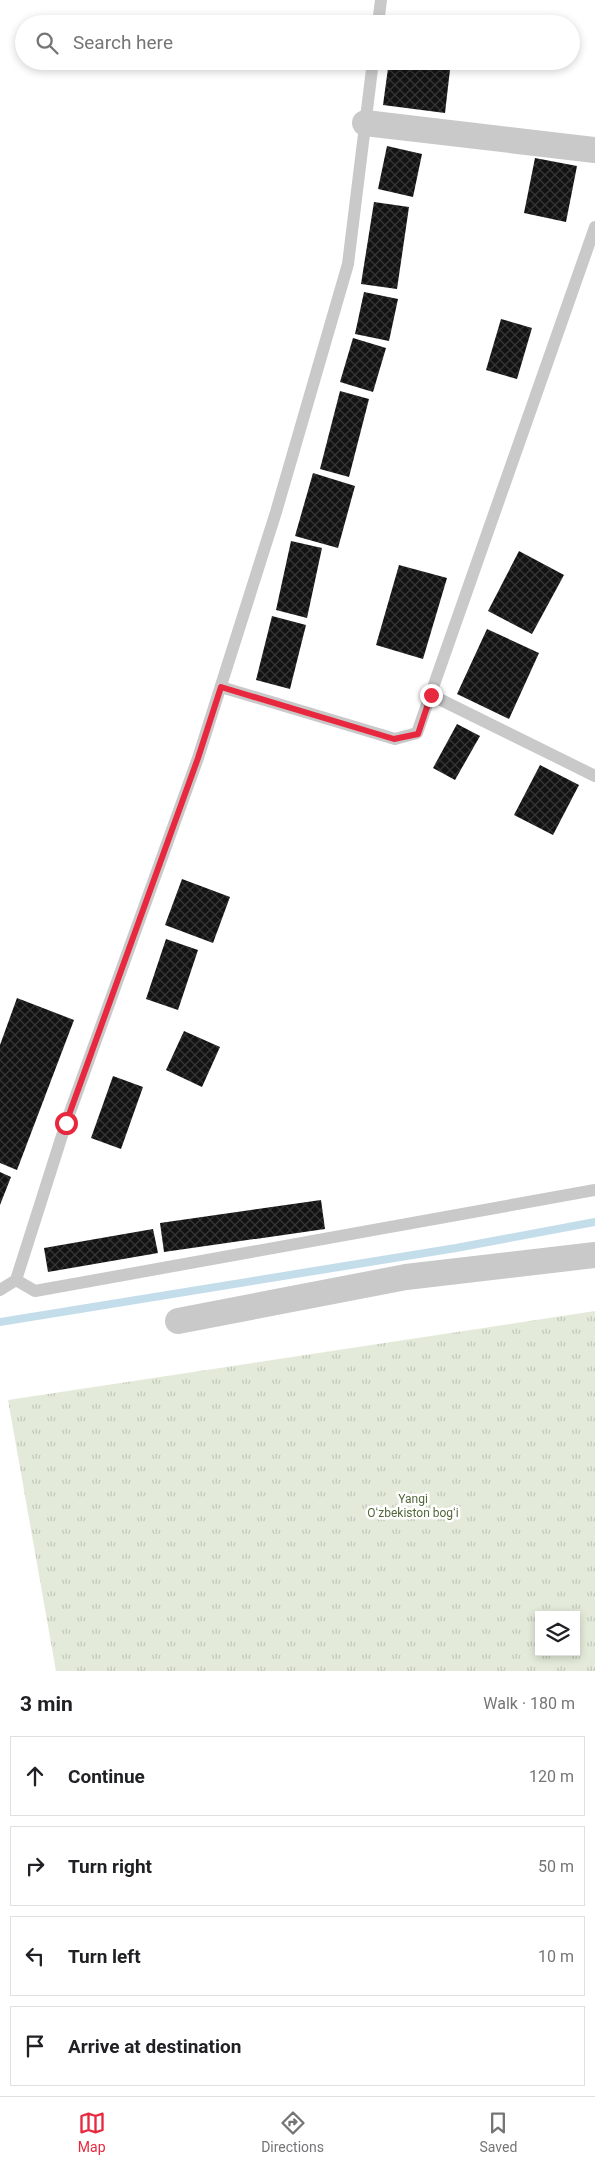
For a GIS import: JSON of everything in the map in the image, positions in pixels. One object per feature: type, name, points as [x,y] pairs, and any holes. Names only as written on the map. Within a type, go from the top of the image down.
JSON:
[{"type":"street","points":[[365,123],[595,150]]},
{"type":"street","points":[[178,1321],[406,1277],[595,1255]]},
{"type":"lane","points":[[379,15],[381,0]]},
{"type":"lane","points":[[0,1290],[16,1280],[66,1123],[198,758],[279,502],[348,264],[372,70]]},
{"type":"lane","points":[[221,687],[394,739],[418,734],[595,227]]},
{"type":"lane","points":[[431,695],[595,776]]},
{"type":"lane","points":[[16,1280],[35,1291],[595,1190]]},
{"type":"green space","name":"Yangi Oʻzbekiston bogʻi","points":[[595,1311],[595,1671],[56,1671],[8,1400]]},
{"type":"building","points":[[388,70],[450,70],[445,113],[383,105]]},
{"type":"building","points":[[387,146],[422,154],[413,197],[378,189]]},
{"type":"building","points":[[535,158],[577,166],[566,222],[524,213]]},
{"type":"building","points":[[374,202],[409,207],[397,289],[361,284]]},
{"type":"building","points":[[364,292],[398,299],[389,341],[355,334]]},
{"type":"building","points":[[501,319],[532,328],[517,379],[486,370]]},
{"type":"building","points":[[353,338],[386,348],[373,392],[340,382]]},
{"type":"building","points":[[340,391],[369,399],[349,477],[320,469]]},
{"type":"building","points":[[313,473],[355,486],[338,548],[295,536]]},
{"type":"building","points":[[291,541],[322,548],[307,618],[276,610]]},
{"type":"building","points":[[519,551],[564,575],[532,634],[488,611]]},
{"type":"building","points":[[399,565],[447,578],[423,659],[376,645]]},
{"type":"building","points":[[272,616],[306,625],[290,689],[256,680]]},
{"type":"building","points":[[487,629],[539,653],[509,719],[457,694]]},
{"type":"building","points":[[457,724],[480,736],[455,780],[433,768]]},
{"type":"building","points":[[540,765],[579,785],[553,835],[514,815]]},
{"type":"building","points":[[182,879],[230,897],[213,943],[165,925]]},
{"type":"building","points":[[166,939],[198,950],[178,1010],[146,999]]},
{"type":"building","points":[[17,998],[74,1020],[17,1170],[0,1163],[0,1045]]},
{"type":"building","points":[[184,1031],[220,1047],[202,1087],[166,1070]]},
{"type":"building","points":[[113,1076],[143,1087],[121,1149],[91,1138]]},
{"type":"building","points":[[0,1172],[11,1177],[0,1205]]},
{"type":"building","points":[[321,1200],[325,1229],[164,1252],[160,1223]]},
{"type":"building","points":[[153,1229],[158,1253],[48,1272],[44,1248]]},
{"type":"waterway","points":[[0,1322],[456,1248],[595,1222]]},
{"type":"route","points":[[66,1123],[198,758],[221,687],[394,739],[418,734],[431,695]]}]
